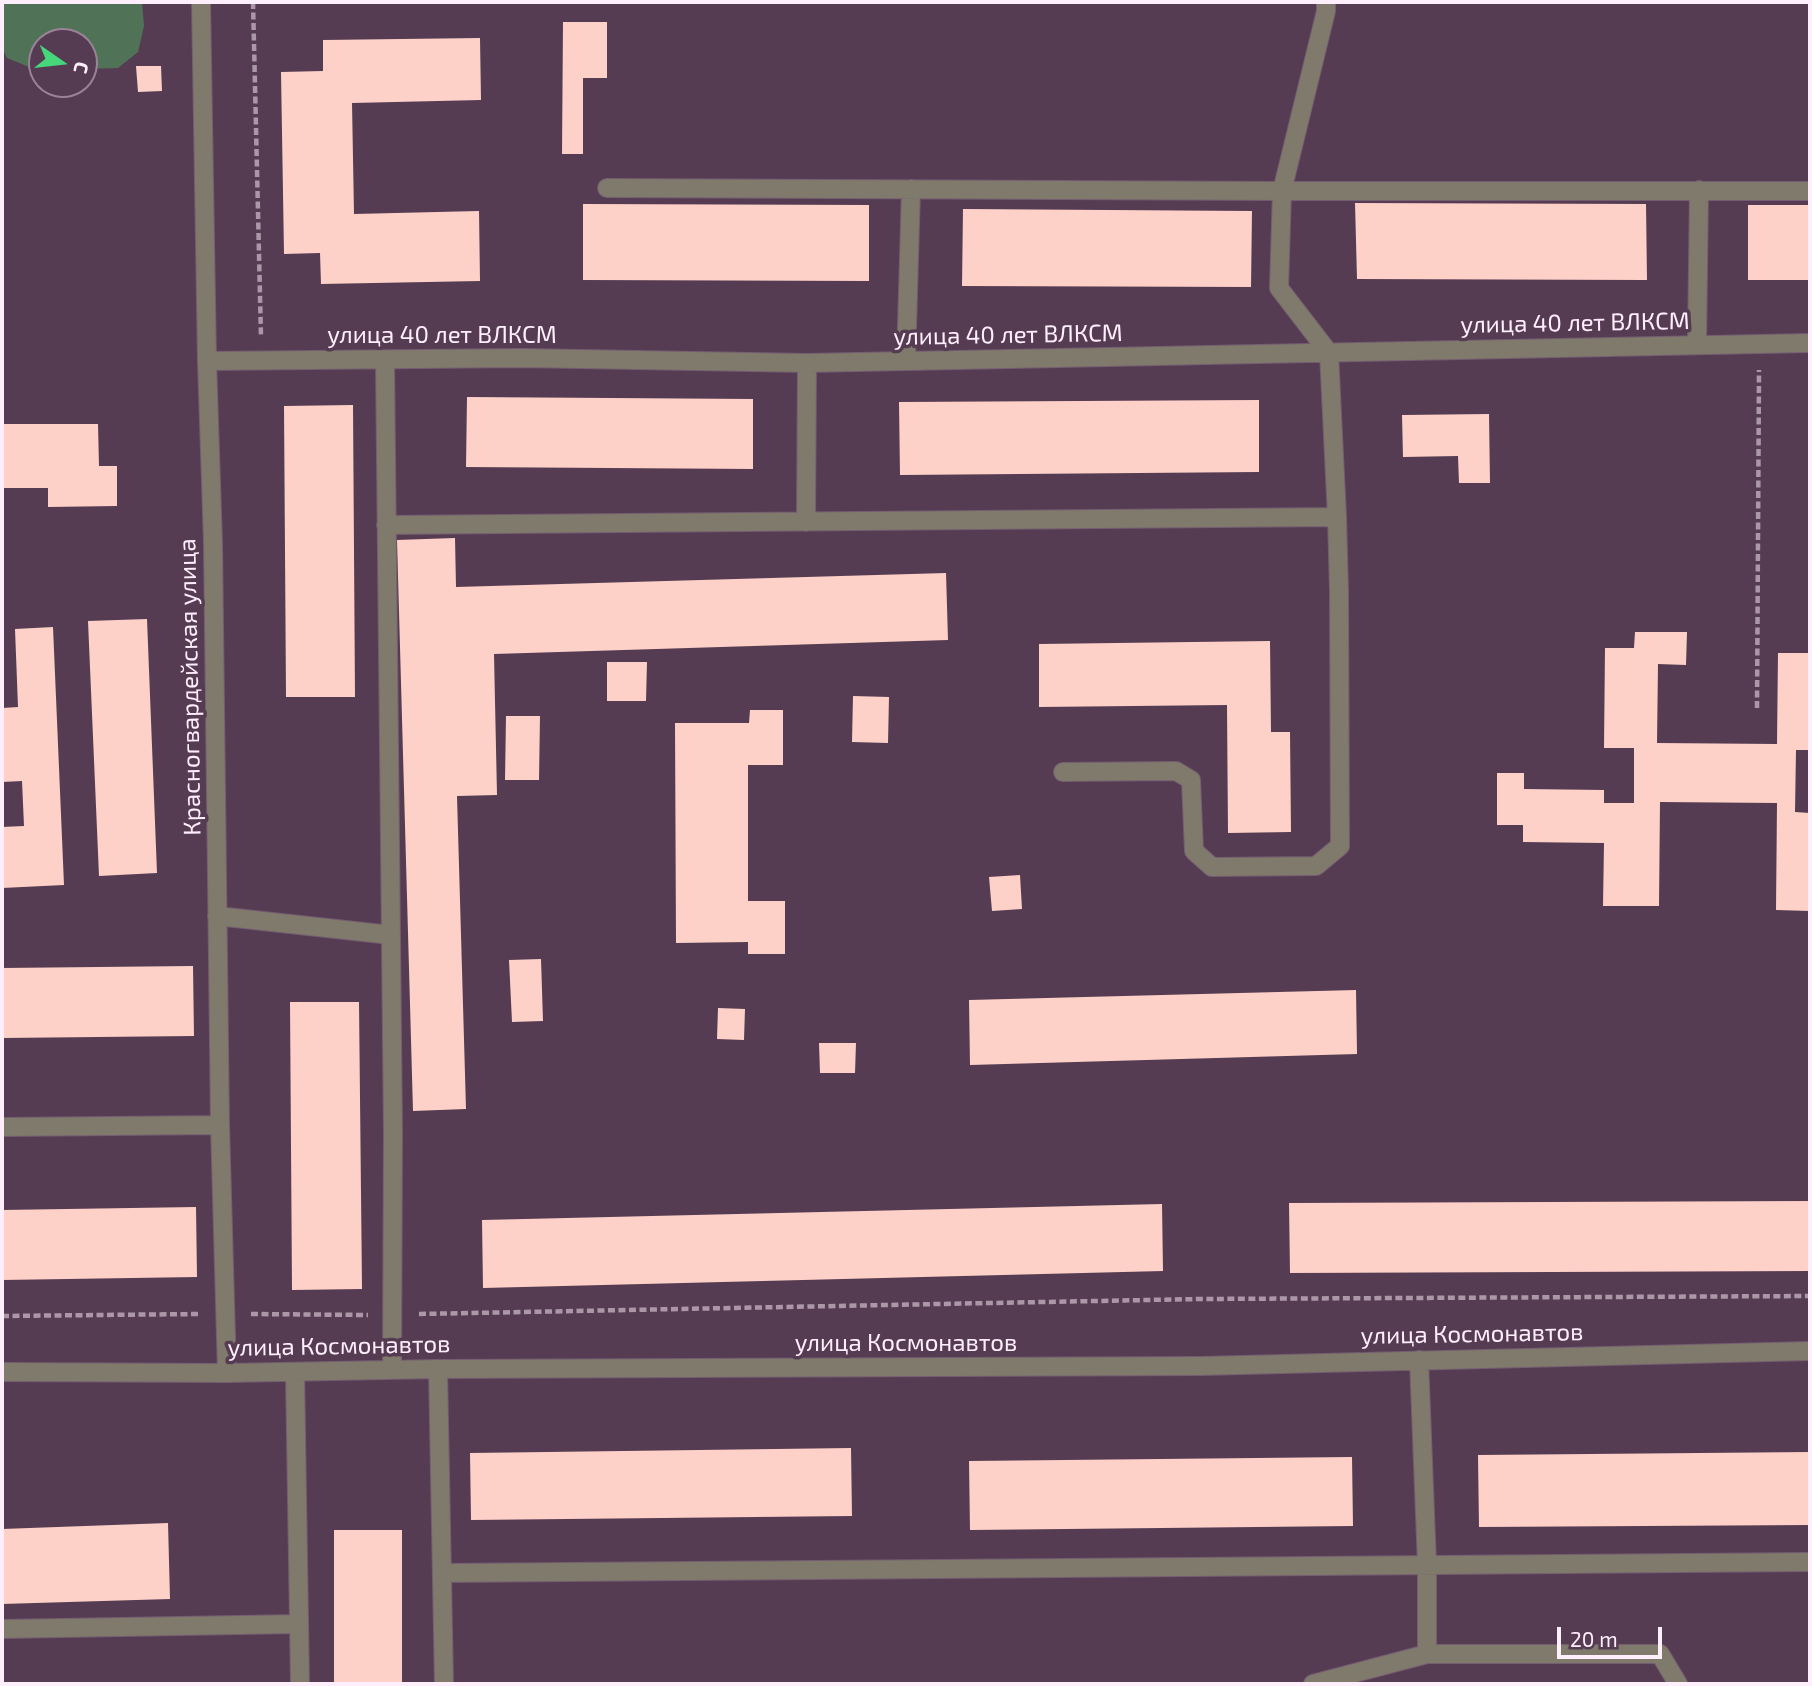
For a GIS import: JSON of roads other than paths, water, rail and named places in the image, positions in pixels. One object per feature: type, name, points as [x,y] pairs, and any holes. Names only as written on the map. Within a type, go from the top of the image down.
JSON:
[{"type":"street","name":"Красногвардейская улица","points":[[201,2],[213,543],[220,1125],[227,1373]]},
{"type":"street","points":[[1063,772],[1176,771],[1192,780],[1194,851],[1213,867],[1316,866],[1340,846],[1339,591],[1329,353],[1279,288],[1282,191],[1326,2]]},
{"type":"street","points":[[607,188],[1810,191]]},
{"type":"street","points":[[906,361],[911,188]]},
{"type":"street","points":[[1697,345],[1699,190]]},
{"type":"street","name":"улица 40 лет ВЛКСМ","points":[[207,361],[522,358],[807,363],[1810,343]]},
{"type":"street","points":[[385,360],[393,1132],[392,1370]]},
{"type":"street","points":[[806,522],[807,363]]},
{"type":"street","points":[[386,525],[1337,517]]},
{"type":"street","points":[[217,916],[391,934]]},
{"type":"street","points":[[2,1127],[220,1125]]},
{"type":"street","name":"улица Космонавтов","points":[[2,1372],[227,1373],[438,1369],[1201,1366],[1810,1351]]},
{"type":"street","points":[[1419,1360],[1427,1565],[1427,1654]]},
{"type":"street","points":[[438,1369],[444,1684]]},
{"type":"street","points":[[295,1372],[300,1684]]},
{"type":"street","points":[[442,1573],[1810,1562]]},
{"type":"street","points":[[2,1629],[299,1624]]},
{"type":"street","points":[[1313,1684],[1427,1654],[1660,1654],[1678,1684]]}]
